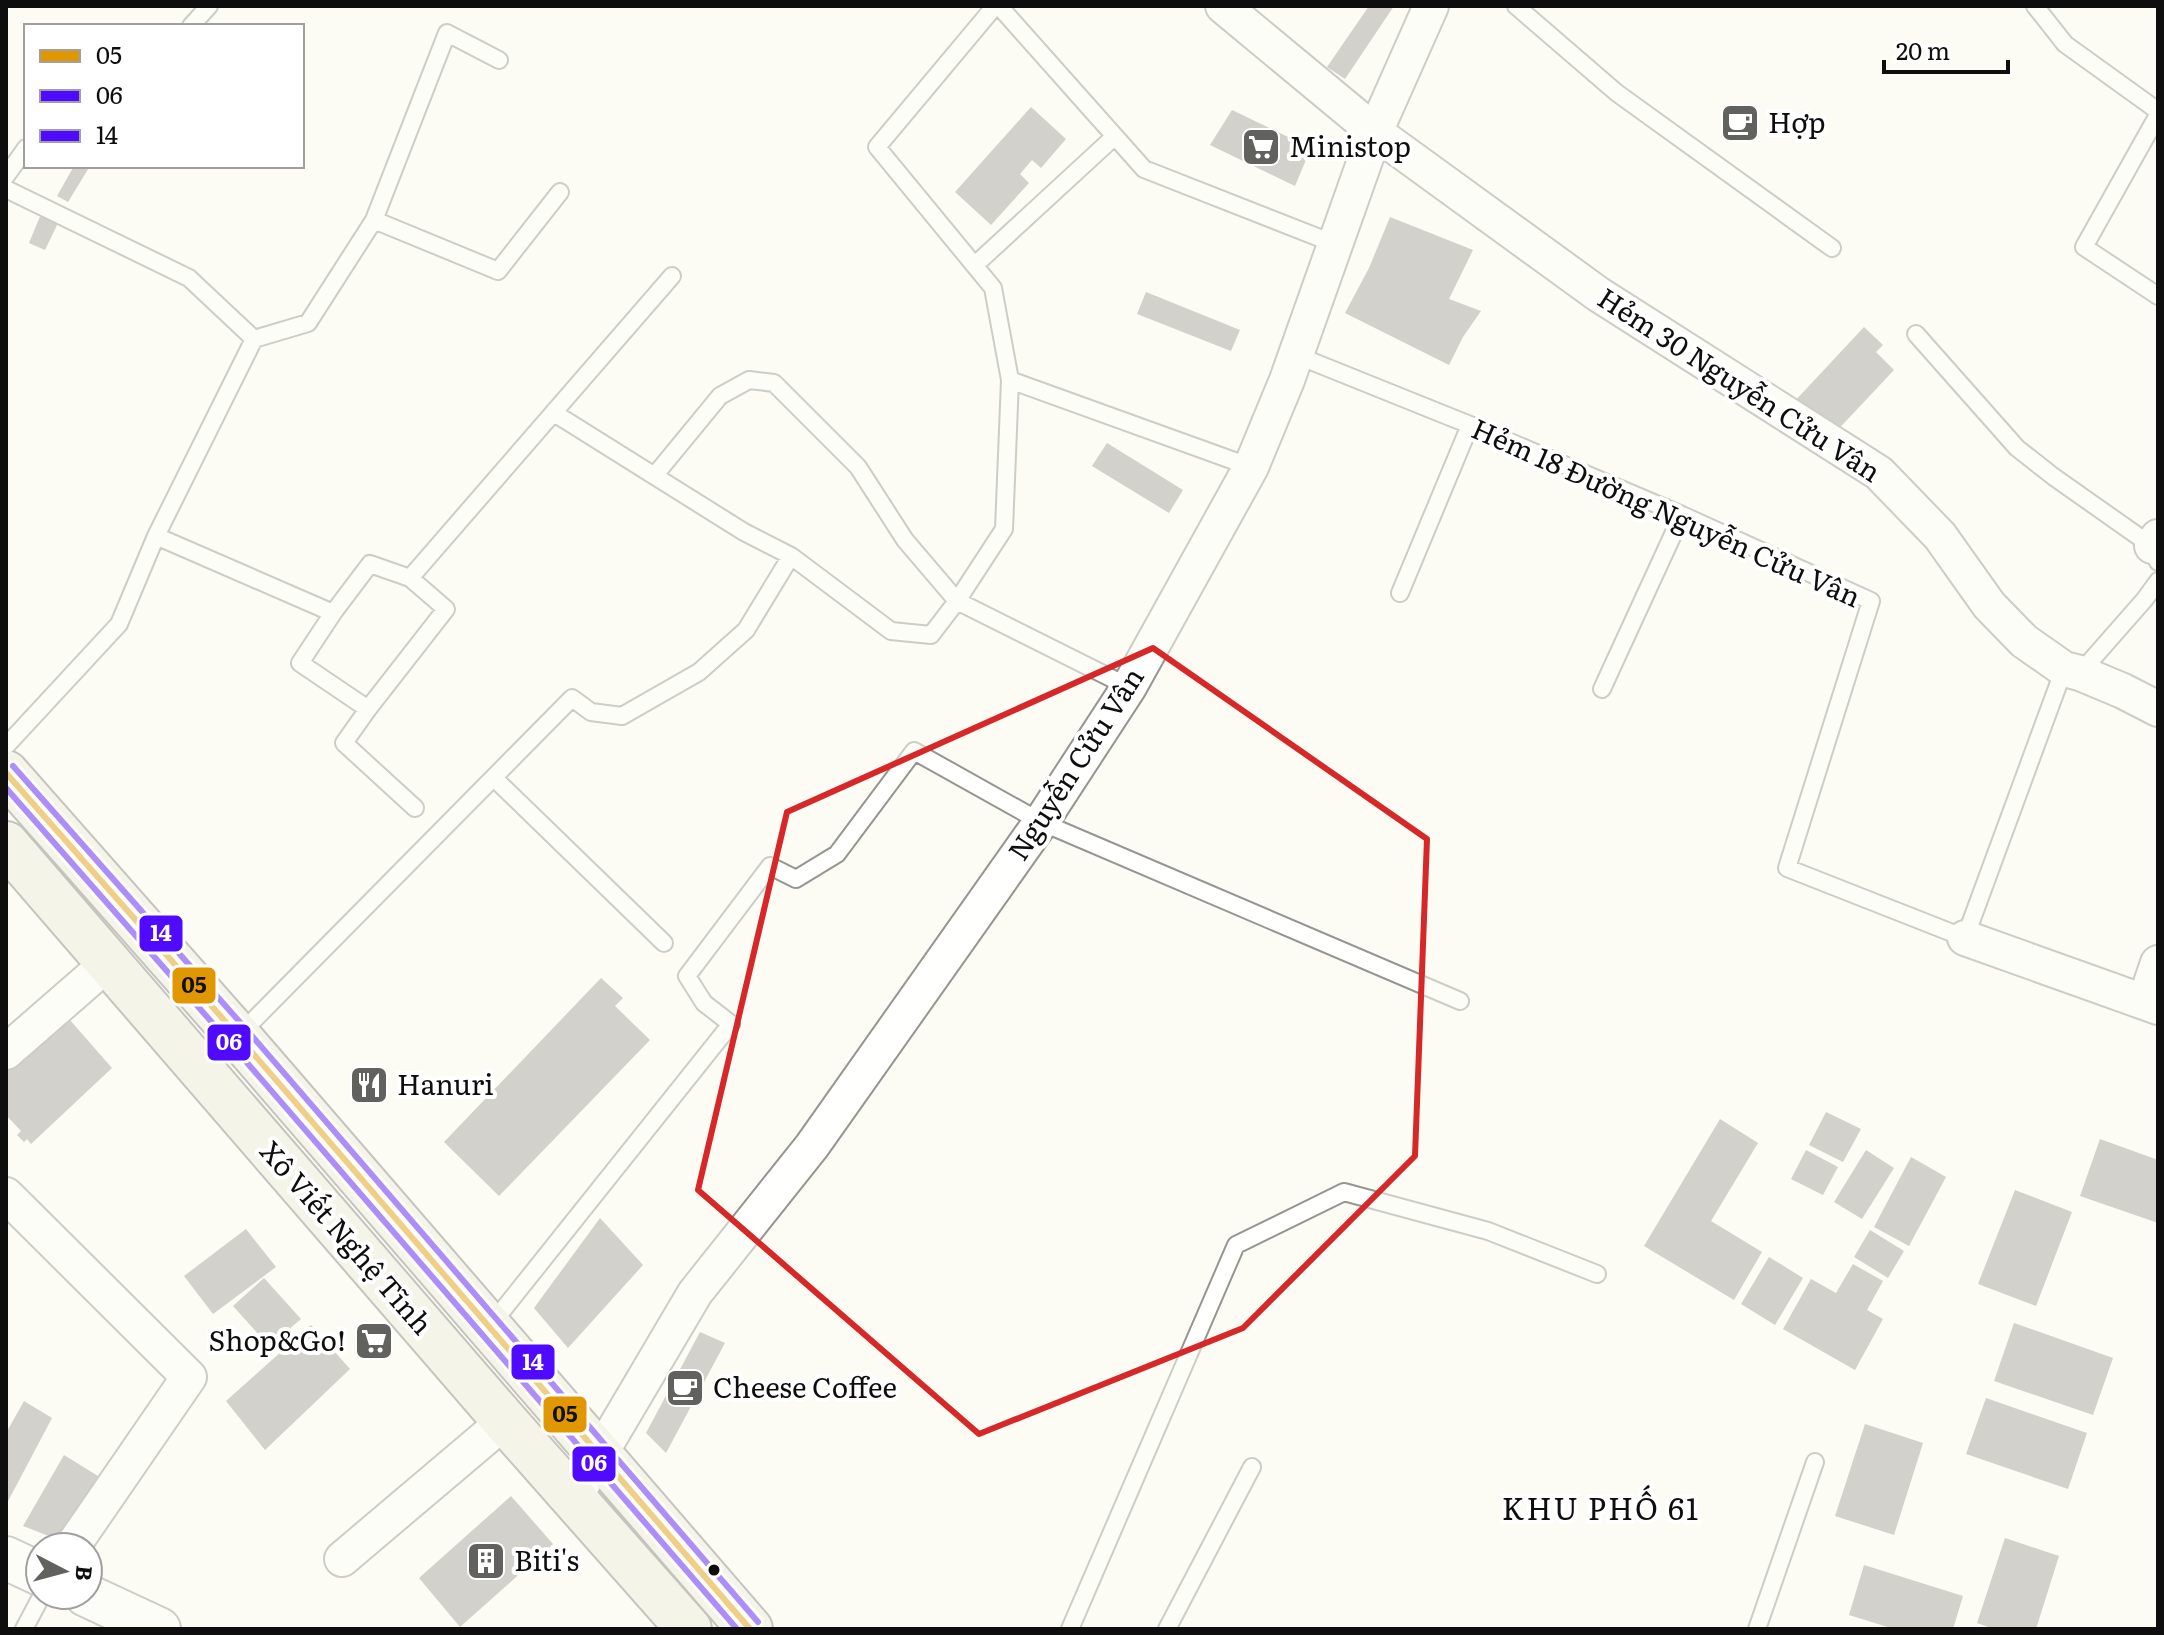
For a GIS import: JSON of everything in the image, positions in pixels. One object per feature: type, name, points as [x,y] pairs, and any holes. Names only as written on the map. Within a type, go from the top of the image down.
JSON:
[{"type":"main road","name":"Xô Viết Nghệ Tĩnh","points":[[6,773],[238,1036],[750,1629]]},
{"type":"main road","name":"Xô Viết Nghệ Tĩnh","points":[[6,844],[689,1629]]},
{"type":"street","name":"Hẻm 30 Nguyễn Cửu Vân","points":[[1223,6],[1375,132],[1598,294],[1879,473],[1940,536],[1989,605],[2024,641],[2072,671],[2158,709]]},
{"type":"street","name":"Nguyễn Cửu Vân","points":[[574,1498],[695,1293],[812,1146],[1041,822],[1129,687],[1251,467],[1296,355],[1375,132],[1431,6]]},
{"type":"street","points":[[1965,938],[2151,1004],[2158,963]]},
{"type":"street","points":[[6,1052],[108,963]]},
{"type":"street","points":[[6,1195],[189,1377],[83,1531]]},
{"type":"street","points":[[342,1559],[505,1421]]},
{"type":"street","points":[[104,1603],[159,1629]]},
{"type":"lane","points":[[193,24],[209,6]]},
{"type":"lane","points":[[554,413],[744,532],[791,556],[891,631],[931,635],[1004,529],[1010,380],[993,288],[877,147],[997,6],[1144,169],[1335,244]]},
{"type":"lane","points":[[1516,6],[1617,93],[1832,248]]},
{"type":"lane","points":[[2035,6],[2065,44],[2158,113],[2084,247],[2158,296]]},
{"type":"lane","points":[[6,746],[119,624],[156,536],[254,339],[308,323],[374,220],[447,33],[499,60]]},
{"type":"lane","points":[[975,265],[1114,137]]},
{"type":"lane","points":[[6,176],[24,151]]},
{"type":"lane","points":[[6,189],[189,278],[254,339]]},
{"type":"lane","points":[[374,220],[498,271],[560,192]]},
{"type":"lane","points":[[410,578],[672,276]]},
{"type":"lane","points":[[1916,334],[2017,448],[2156,549]]},
{"type":"lane","name":"Hẻm 18 Đường Nguyễn Cửu Vân","points":[[1296,355],[1682,515],[1871,601],[1787,868],[1965,938]]},
{"type":"lane","points":[[655,475],[720,396],[749,380],[774,383],[858,467],[905,540],[957,601],[1129,687]]},
{"type":"lane","points":[[1010,380],[1251,467]]},
{"type":"lane","points":[[1400,593],[1470,425]]},
{"type":"lane","points":[[1602,689],[1682,515]]},
{"type":"lane","points":[[156,536],[333,613]]},
{"type":"lane","points":[[238,1036],[572,698],[591,712],[622,716],[699,672],[746,630],[791,556]]},
{"type":"lane","points":[[368,709],[300,663],[370,564],[410,578],[446,609],[344,743],[415,808]]},
{"type":"lane","points":[[1965,938],[2072,671],[2145,599],[2158,581]]},
{"type":"lane","points":[[489,1327],[731,1024],[704,1003],[687,976],[770,866],[796,879],[837,854],[914,751],[1041,822],[1460,1001]]},
{"type":"lane","points":[[494,778],[664,943]]},
{"type":"lane","points":[[1070,1629],[1236,1245],[1344,1192],[1488,1231],[1597,1274]]},
{"type":"lane","points":[[1757,1629],[1815,1462]]},
{"type":"lane","points":[[1167,1629],[1252,1467]]},
{"type":"lane","points":[[24,1629],[34,1611]]},
{"type":"highlighted area","points":[[1153,648],[1427,839],[1415,1156],[1243,1328],[979,1434],[698,1190],[787,812]]},
{"type":"building","points":[[1369,6],[1394,6],[1345,79],[1327,67]]},
{"type":"building","points":[[1031,107],[1066,139],[1041,168],[1032,160],[1020,174],[1029,183],[991,225],[955,192]]},
{"type":"building","name":"Ministop","points":[[1232,110],[1311,148],[1295,186],[1210,145]]},
{"type":"building","points":[[73,168],[89,168],[68,202],[57,196]]},
{"type":"building","points":[[41,214],[59,221],[45,250],[29,243]]},
{"type":"building","points":[[1390,217],[1473,250],[1449,299],[1481,311],[1449,365],[1345,313],[1369,268]]},
{"type":"building","points":[[1146,292],[1240,330],[1231,351],[1137,314]]},
{"type":"building","points":[[1864,327],[1883,345],[1876,352],[1894,370],[1831,437],[1794,402]]},
{"type":"building","points":[[1107,443],[1183,490],[1169,513],[1092,466]]},
{"type":"building","points":[[601,978],[623,998],[615,1006],[650,1040],[499,1196],[444,1142]]},
{"type":"building","points":[[69,1019],[112,1068],[31,1144],[27,1139],[24,1142],[17,1135],[21,1131],[6,1115],[6,1072]]},
{"type":"building","points":[[1826,1112],[1861,1129],[1843,1162],[1809,1145]]},
{"type":"building","points":[[1720,1119],[1758,1143],[1711,1221],[1762,1252],[1734,1300],[1644,1246]]},
{"type":"building","points":[[2100,1139],[2158,1160],[2158,1223],[2080,1196]]},
{"type":"building","points":[[1806,1150],[1838,1167],[1823,1195],[1791,1179]]},
{"type":"building","points":[[1866,1150],[1894,1168],[1862,1219],[1834,1202]]},
{"type":"building","points":[[1911,1157],[1946,1177],[1909,1246],[1874,1227]]},
{"type":"building","points":[[2015,1190],[2072,1212],[2036,1306],[1978,1284]]},
{"type":"building","points":[[600,1218],[643,1265],[568,1348],[534,1308]]},
{"type":"building","points":[[246,1229],[276,1267],[213,1314],[184,1276]]},
{"type":"building","points":[[1870,1230],[1904,1251],[1888,1278],[1854,1257]]},
{"type":"building","points":[[1769,1257],[1803,1278],[1775,1325],[1741,1304]]},
{"type":"building","points":[[1853,1264],[1883,1281],[1867,1310],[1883,1319],[1855,1370],[1783,1329],[1811,1279],[1836,1293]]},
{"type":"building","points":[[264,1278],[301,1319],[269,1346],[233,1306]]},
{"type":"building","points":[[2014,1323],[2113,1358],[2093,1415],[1994,1381]]},
{"type":"building","points":[[311,1325],[350,1369],[265,1450],[226,1401]]},
{"type":"building","name":"Cheese Coffee","points":[[700,1332],[725,1343],[666,1453],[646,1433]]},
{"type":"building","points":[[1986,1398],[2087,1433],[2068,1489],[1966,1454]]},
{"type":"building","points":[[24,1401],[52,1418],[6,1505],[6,1433]]},
{"type":"building","points":[[1865,1424],[1923,1443],[1894,1535],[1835,1516]]},
{"type":"building","points":[[64,1455],[98,1476],[64,1531],[36,1531],[23,1526]]},
{"type":"building","name":"Biti's","points":[[511,1496],[553,1544],[460,1627],[419,1578]]},
{"type":"building","points":[[2005,1538],[2059,1556],[2036,1629],[1994,1629],[1977,1623]]},
{"type":"building","points":[[1864,1565],[1963,1596],[1953,1629],[1894,1629],[1849,1615]]},
{"type":"transit line","name":"14","points":[[13,766],[246,1029],[758,1622]]},
{"type":"transit line","name":"05","points":[[6,773],[238,1036],[750,1629]]},
{"type":"transit line","name":"06","points":[[6,788],[737,1629]]},
{"type":"place","name":"Hợp","points":[[1740,123]]},
{"type":"place","name":"Ministop","points":[[1261,147]]},
{"type":"place","name":"Hanuri","points":[[369,1085]]},
{"type":"place","name":"Shop&Go!","points":[[374,1341]]},
{"type":"place","name":"Cheese Coffee","points":[[685,1388]]},
{"type":"place","name":"Biti's","points":[[486,1561]]},
{"type":"district","name":"KHU PHỐ 61","points":[[1601,1510]]}]
